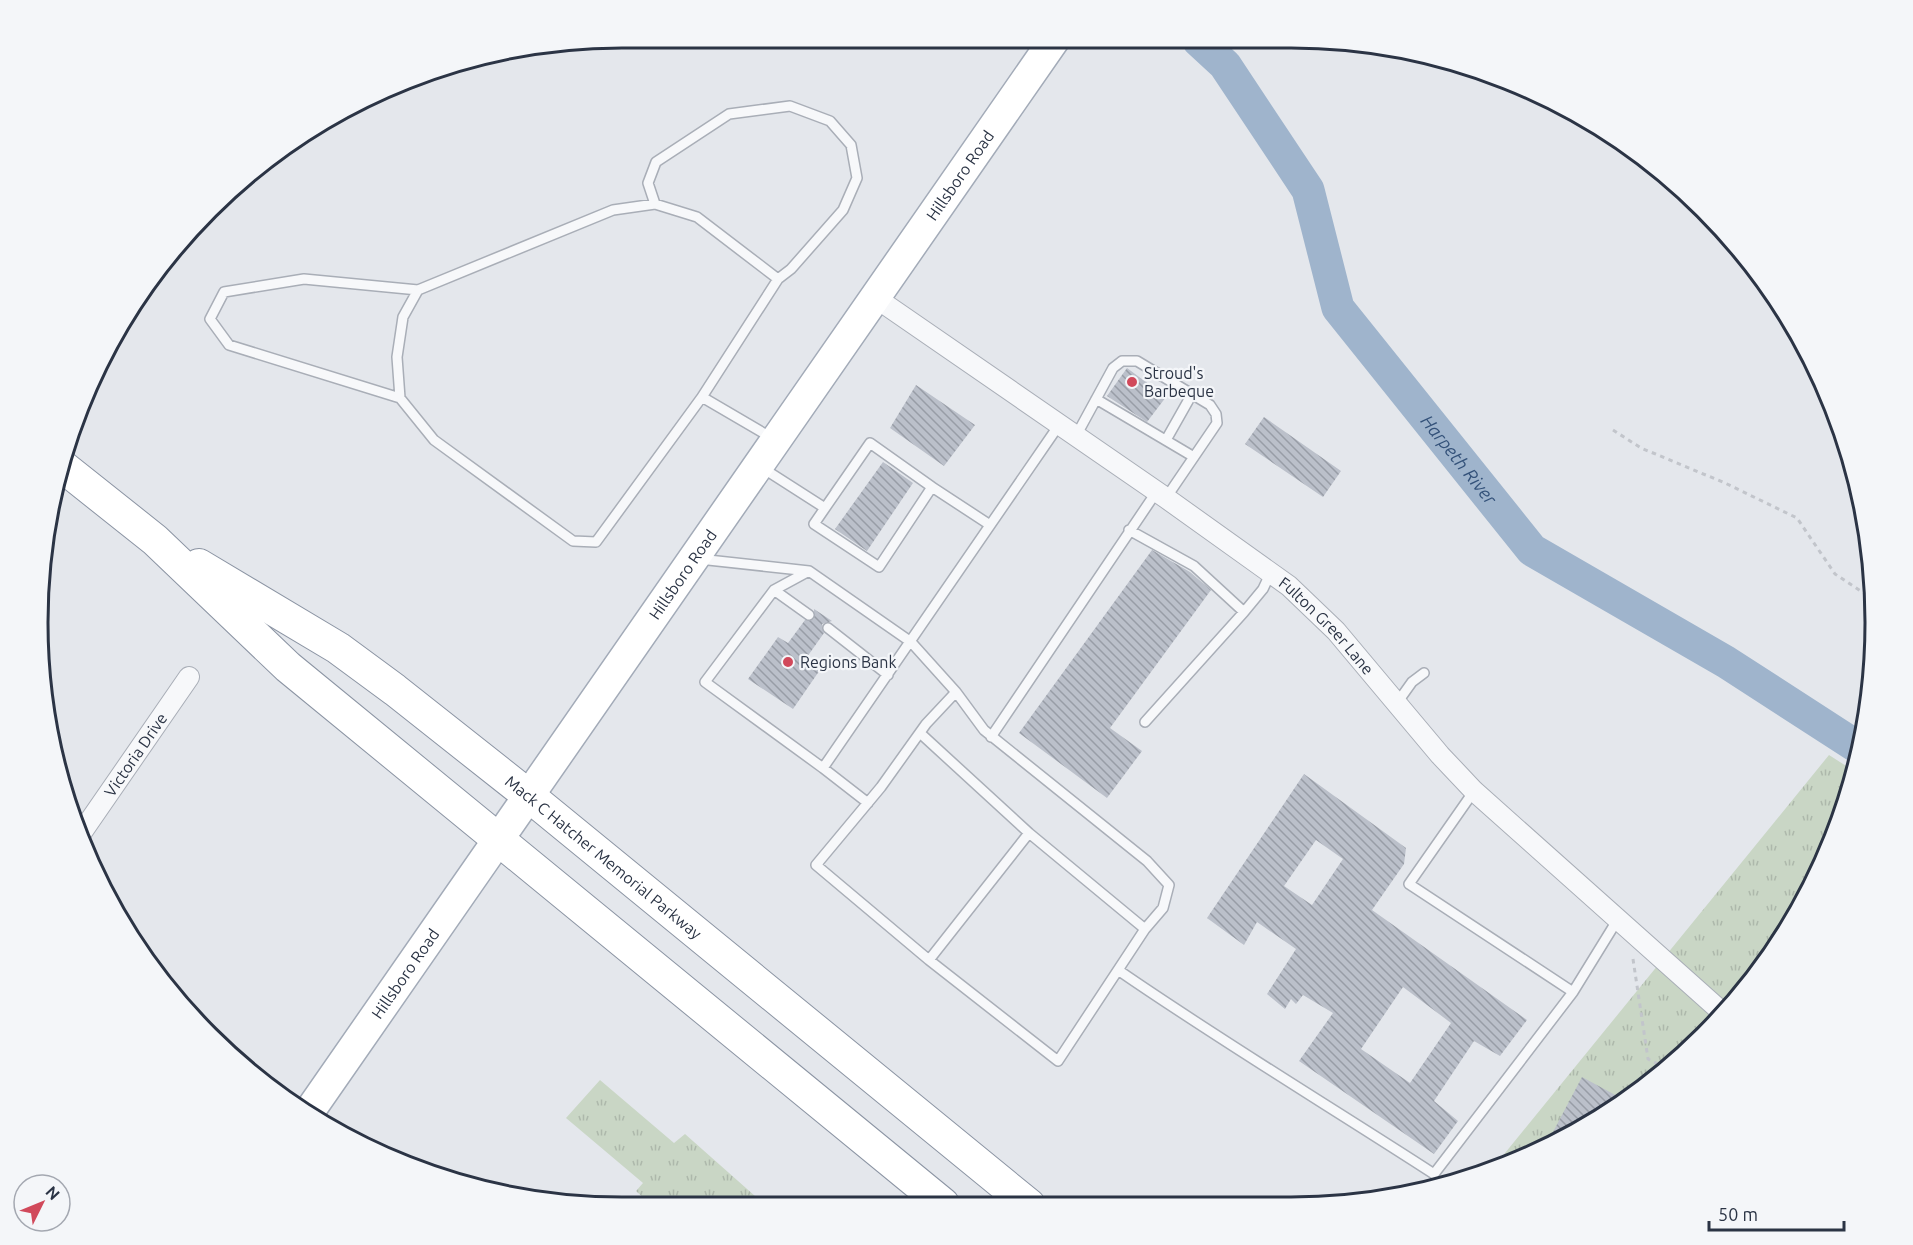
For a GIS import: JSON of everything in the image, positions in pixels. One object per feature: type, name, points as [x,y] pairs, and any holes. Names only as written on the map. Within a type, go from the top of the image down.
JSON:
[{"type":"highway","name":"Mack C Hatcher Memorial Parkway","points":[[70,472],[155,540],[288,667],[934,1197]]},
{"type":"highway","name":"Mack C Hatcher Memorial Parkway","points":[[155,540],[338,648],[529,796],[1019,1197]]},
{"type":"main road","name":"Hillsboro Road","points":[[313,1106],[1049,48]]},
{"type":"street","name":"Fulton Greer Lane","points":[[876,298],[1271,572],[1323,617],[1440,755],[1474,791],[1716,1007]]},
{"type":"street","name":"Victoria Drive","points":[[86,826],[189,677]]},
{"type":"lane","points":[[655,204],[648,183],[656,162],[729,114],[790,106],[830,121],[851,145],[857,178],[843,210],[791,269],[778,279],[702,397],[596,542],[573,541],[434,440],[400,398],[229,345],[210,319],[224,292],[304,279],[418,290],[612,210],[655,204],[697,217],[778,279]]},
{"type":"lane","points":[[400,398],[398,357],[403,317],[418,290]]},
{"type":"lane","points":[[991,737],[1130,530],[1194,458],[1217,423],[1216,414],[1210,405],[1137,361],[1122,361],[1113,368],[1076,436]]},
{"type":"lane","points":[[1166,440],[1192,394]]},
{"type":"lane","points":[[702,397],[777,440]]},
{"type":"lane","points":[[1096,399],[1194,458]]},
{"type":"lane","points":[[823,768],[1059,425]]},
{"type":"lane","points":[[932,487],[879,567],[814,524],[870,443],[990,525]]},
{"type":"lane","points":[[759,465],[825,508]]},
{"type":"lane","points":[[1130,530],[1194,566],[1244,612]]},
{"type":"lane","points":[[694,559],[809,571],[901,634],[956,692],[991,737],[1147,861],[1169,885],[1163,908],[1145,929],[1058,1061],[929,960],[816,865],[868,803],[920,733],[956,692]]},
{"type":"lane","points":[[809,571],[774,590],[705,682],[868,803]]},
{"type":"lane","points":[[1145,722],[1244,612],[1263,589],[1271,572]]},
{"type":"lane","points":[[774,590],[809,615]]},
{"type":"lane","points":[[828,628],[888,675]]},
{"type":"lane","points":[[1397,704],[1412,682],[1424,673]]},
{"type":"lane","points":[[920,733],[1029,833],[1145,929]]},
{"type":"lane","points":[[1474,791],[1408,884],[1573,992]]},
{"type":"lane","points":[[929,960],[1029,833]]},
{"type":"lane","points":[[1118,970],[1210,1033],[1250,1055],[1434,1174],[1573,992],[1618,919]]},
{"type":"path","points":[[1612,430],[1641,448],[1725,483],[1797,518],[1835,574],[1864,593]]},
{"type":"path","points":[[1626,951],[1633,958],[1648,1059],[1657,1064]]},
{"type":"green space","points":[[1829,755],[1846,766],[1835,807],[1806,877],[1768,942],[1722,1001],[1697,1029],[1669,1054],[1610,1100],[1545,1138],[1503,1156]]},
{"type":"green space","points":[[600,1080],[674,1143],[685,1134],[756,1197],[642,1197],[636,1191],[643,1183],[566,1118]]},
{"type":"building","name":"Stroud's Barbeque","points":[[1127,368],[1166,397],[1147,422],[1107,396]]},
{"type":"building","points":[[916,385],[975,425],[944,466],[890,428]]},
{"type":"building","points":[[1264,417],[1341,471],[1323,497],[1245,444]]},
{"type":"building","points":[[883,462],[913,483],[867,551],[835,529]]},
{"type":"building","points":[[1152,550],[1190,572],[1211,590],[1110,728],[1142,751],[1107,798],[1019,733]]},
{"type":"building","name":"Regions Bank","points":[[814,609],[832,621],[822,624],[824,633],[807,657],[822,667],[793,709],[748,679],[778,637],[788,643],[805,620],[814,619]]},
{"type":"building","points":[[1304,774],[1406,848],[1404,864],[1372,910],[1527,1020],[1500,1056],[1474,1041],[1434,1101],[1458,1121],[1434,1154],[1299,1061],[1333,1013],[1303,995],[1296,1004],[1291,999],[1285,1009],[1267,994],[1296,949],[1257,922],[1244,945],[1207,918]],"holes":[[[1316,840],[1343,859],[1312,905],[1284,886]],[[1403,987],[1451,1023],[1410,1083],[1361,1049]]]},
{"type":"building","points":[[1582,1077],[1616,1095],[1578,1120],[1552,1134]]},
{"type":"waterway","name":"Harpeth River","points":[[1207,48],[1225,65],[1308,190],[1338,308],[1532,550],[1726,662],[1852,743]]},
{"type":"place","name":"Stroud's Barbeque","points":[[1132,382]]},
{"type":"place","name":"Regions Bank","points":[[788,662]]}]
